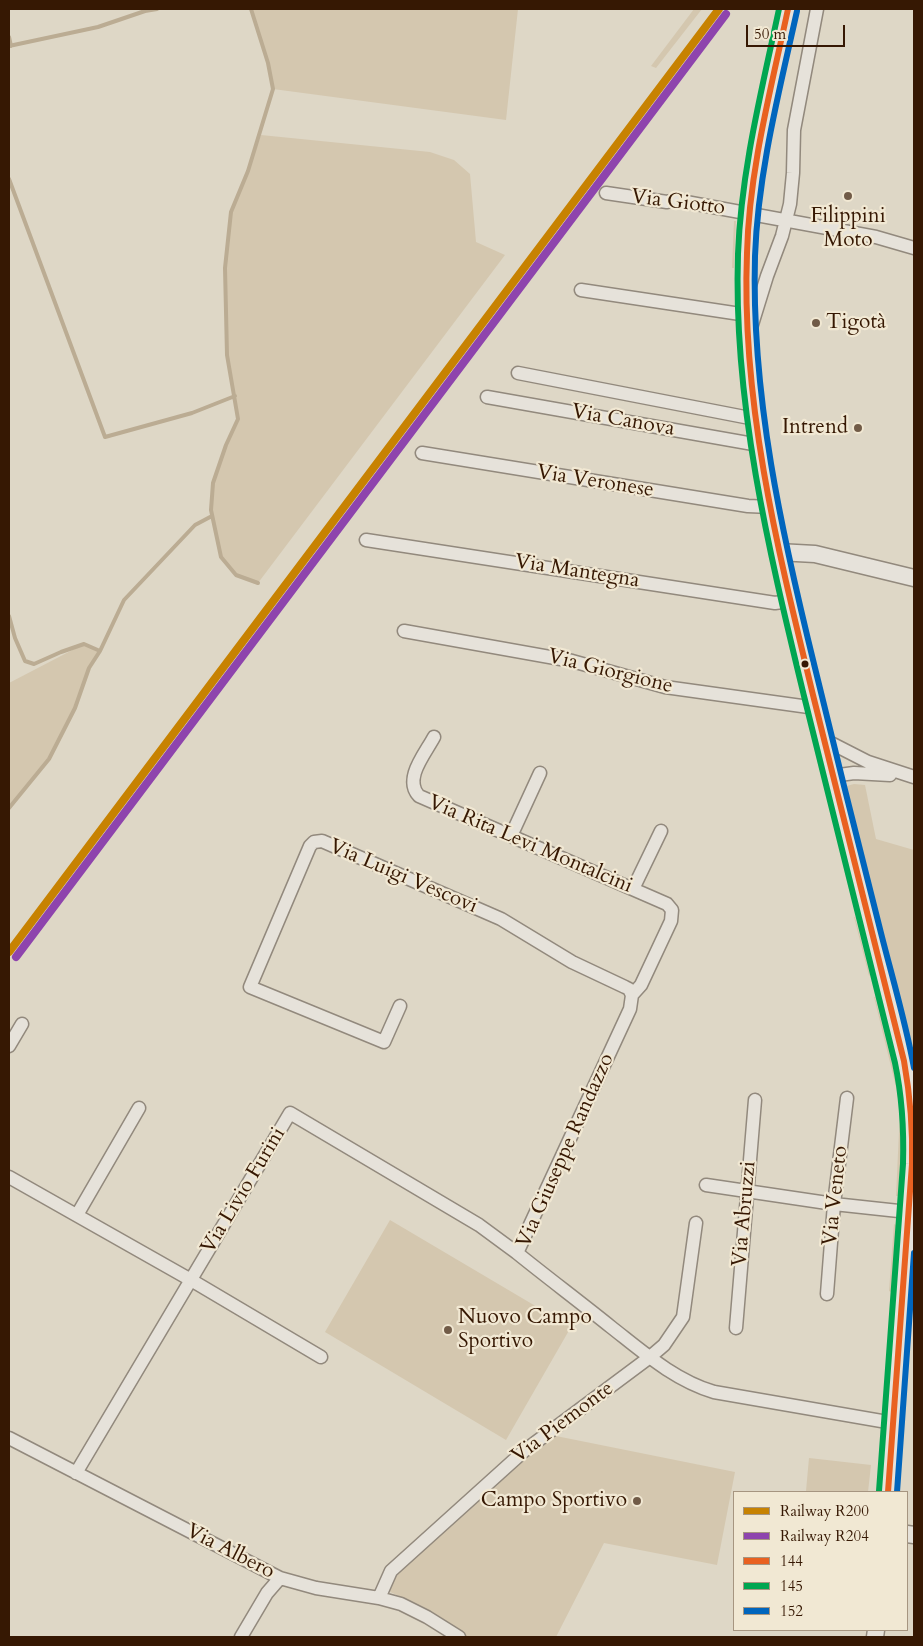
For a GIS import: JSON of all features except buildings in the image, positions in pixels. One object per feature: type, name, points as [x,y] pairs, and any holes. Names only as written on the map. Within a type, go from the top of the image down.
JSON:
[{"type":"street","points":[[788,9],[756,165],[750,213],[746,251],[748,338],[755,419],[778,552],[908,1080],[913,1125],[888,1491]]},
{"type":"street","points":[[748,338],[767,276],[782,236],[790,204],[794,130],[817,9]]},
{"type":"street","name":"Via Giotto","points":[[606,193],[668,202],[675,200],[750,213],[786,222],[876,237],[914,248]]},
{"type":"street","points":[[581,290],[747,315]]},
{"type":"street","points":[[518,373],[755,419]]},
{"type":"street","name":"Via Canova","points":[[487,397],[759,445]]},
{"type":"street","name":"Via Veronese","points":[[422,453],[748,506],[770,507]]},
{"type":"street","name":"Via Mantegna","points":[[366,540],[772,602],[789,601]]},
{"type":"street","points":[[778,552],[815,554],[914,578]]},
{"type":"street","name":"Via Giorgione","points":[[404,631],[572,661],[665,687],[816,708]]},
{"type":"street","name":"Via Rita Levi Montalcini","points":[[434,737],[413,776],[412,783],[415,792],[419,796],[667,904],[672,910]]},
{"type":"street","points":[[823,739],[868,762],[911,776]]},
{"type":"street","points":[[511,836],[540,773]]},
{"type":"street","points":[[832,776],[854,773],[911,776]]},
{"type":"street","points":[[633,890],[661,831]]},
{"type":"street","name":"Via Luigi Vescovi","points":[[400,1006],[384,1042],[250,987],[310,846],[314,842],[322,842],[500,919],[572,962],[629,989],[632,995]]},
{"type":"street","name":"Via Giuseppe Randazzo","points":[[672,910],[673,917],[642,985],[632,995],[630,1009],[517,1253],[650,1358],[696,1386],[714,1392],[893,1423]]},
{"type":"street","points":[[9,1046],[22,1024]]},
{"type":"street","name":"Via Veneto","points":[[826,1294],[834,1204],[847,1098]]},
{"type":"street","name":"Via Abruzzi","points":[[736,1328],[756,1100]]},
{"type":"street","points":[[76,1215],[139,1108]]},
{"type":"street","name":"Via Livio Furini","points":[[76,1473],[290,1113],[479,1225],[517,1253]]},
{"type":"street","points":[[9,1177],[191,1280],[320,1357]]},
{"type":"street","points":[[706,1185],[834,1204],[908,1212]]},
{"type":"street","name":"Via Piemonte","points":[[379,1598],[391,1571],[524,1452],[650,1358],[664,1345],[683,1317],[696,1223]]},
{"type":"street","name":"Via Albero","points":[[9,1438],[280,1578],[316,1588],[379,1598],[410,1608],[460,1637]]},
{"type":"street","points":[[241,1637],[267,1593],[280,1578]]},
{"type":"shaded area","points":[[251,9],[518,9],[506,120],[273,89],[268,63]]},
{"type":"shaded area","points":[[694,9],[702,9],[656,68],[651,66]]},
{"type":"shaded area","points":[[261,135],[430,152],[454,160],[470,174],[476,242],[505,255],[258,583],[236,575],[221,557],[212,516],[213,483],[226,445],[238,419],[227,355],[225,268],[231,212]]},
{"type":"shaded area","points":[[734,221],[736,221],[734,268],[732,268]]},
{"type":"shaded area","points":[[84,644],[100,651],[89,668],[75,708],[49,759],[9,808],[9,683]]},
{"type":"shaded area","points":[[854,784],[865,785],[876,839],[914,850],[914,1080],[843,787]]},
{"type":"shaded area","points":[[854,917],[870,975],[869,976]]},
{"type":"shaded area","points":[[874,997],[899,1091],[902,1110],[898,1196],[896,1196],[900,1110]]},
{"type":"shaded area","name":"Nuovo Campo Sportivo","points":[[390,1220],[571,1327],[506,1440],[325,1332]]},
{"type":"shaded area","points":[[894,1224],[896,1225],[891,1292],[889,1291]]},
{"type":"shaded area","points":[[556,1436],[735,1472],[717,1565],[604,1543],[556,1637],[468,1637],[423,1607],[388,1591],[397,1573],[406,1567],[473,1501],[519,1462]]},
{"type":"shaded area","points":[[809,1458],[871,1465],[868,1491],[806,1491]]},
{"type":"waterway","points":[[9,46],[98,27],[145,11],[157,9]]},
{"type":"waterway","points":[[251,9],[268,63],[273,89],[248,171],[231,212],[225,268],[227,355],[238,419],[226,445],[213,483],[211,510],[221,557],[236,575],[258,583]]},
{"type":"waterway","points":[[9,37],[11,46]]},
{"type":"waterway","points":[[9,179],[105,437],[192,413],[235,396]]},
{"type":"waterway","points":[[9,616],[15,638],[25,661],[34,664],[84,644],[100,651],[124,600],[195,525],[212,516]]},
{"type":"waterway","points":[[9,808],[49,759],[75,708],[89,668],[100,651]]},
{"type":"rail line","name":"R200","points":[[9,952],[719,9]]},
{"type":"rail line","name":"R204","points":[[16,957],[726,14]]},
{"type":"transit line","name":"145","points":[[779,9],[753,130],[743,192],[738,254],[741,366],[747,421],[766,532],[804,696],[895,1063],[901,1100],[903,1164],[879,1491]]},
{"type":"transit line","name":"144","points":[[788,9],[762,130],[752,192],[747,253],[750,365],[756,421],[765,476],[787,586],[904,1061],[908,1087],[912,1164],[888,1491]]},
{"type":"transit line","name":"152","points":[[797,11],[770,133],[760,194],[755,256],[758,361],[771,464],[791,567],[914,1068]]},
{"type":"transit line","name":"152","points":[[897,1491],[914,1253]]},
{"type":"place","name":"Filippini Moto","points":[[848,196]]},
{"type":"place","name":"Tigotà","points":[[816,323]]},
{"type":"place","name":"Intrend","points":[[858,428]]},
{"type":"place","name":"Nuovo Campo Sportivo","points":[[448,1330]]},
{"type":"place","name":"Campo Sportivo","points":[[637,1501]]}]
